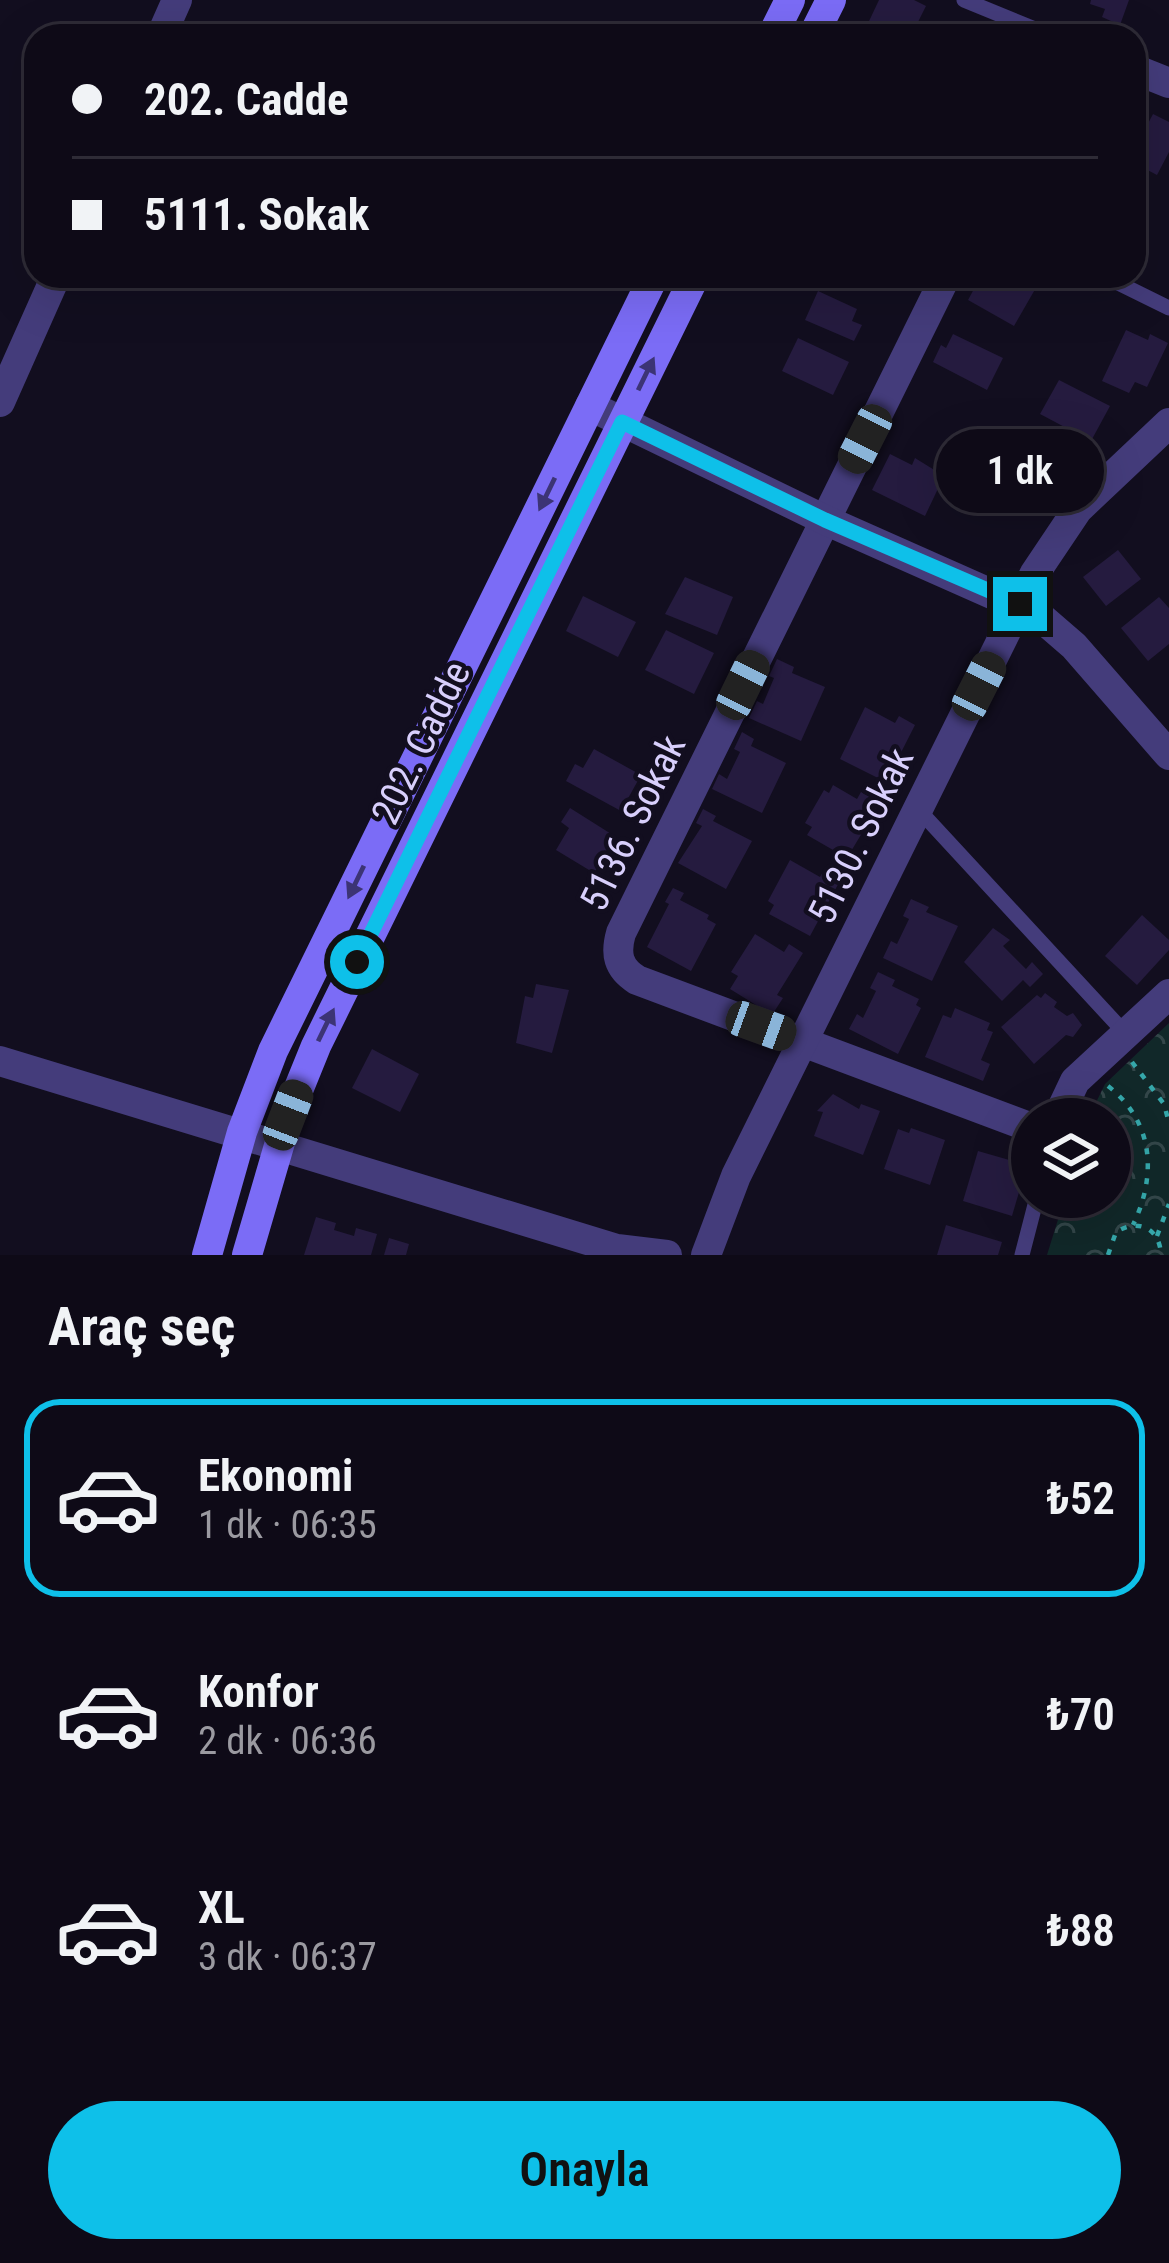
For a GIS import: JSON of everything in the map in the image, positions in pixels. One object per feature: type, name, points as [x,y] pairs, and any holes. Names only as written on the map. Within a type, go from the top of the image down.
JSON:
[{"type":"main road","name":"202. Cadde","points":[[207,1255],[242,1132],[280,1036],[648,288]]},
{"type":"main road","name":"202. Cadde","points":[[248,1255],[279,1144],[316,1046],[688,288]]},
{"type":"street","points":[[1,397],[51,288]]},
{"type":"street","name":"5136. Sokak","points":[[802,1042],[637,980],[626,973],[617,954],[621,933],[940,288]]},
{"type":"street","points":[[590,406],[825,520],[1020,604],[1074,646],[1169,755]]},
{"type":"street","name":"5130. Sokak","points":[[706,1255],[736,1176],[1045,556],[1078,509],[1166,430]]},
{"type":"street","points":[[1067,1098],[1075,1081],[1128,1047],[1169,994]]},
{"type":"street","points":[[802,1042],[1011,1120]]},
{"type":"street","points":[[0,1061],[623,1252],[668,1255]]},
{"type":"lane","points":[[964,0],[1023,24]]},
{"type":"lane","points":[[1128,288],[1169,308]]},
{"type":"lane","points":[[918,809],[1128,1047]]},
{"type":"lane","points":[[1022,1255],[1032,1218]]},
{"type":"path","points":[[1128,1047],[1167,1103],[1169,1123]]},
{"type":"path","points":[[1105,1084],[1124,1099],[1142,1126],[1149,1157],[1147,1196],[1132,1225]]},
{"type":"path","points":[[1161,1255],[1156,1236],[1169,1204]]},
{"type":"path","points":[[1108,1255],[1116,1232],[1132,1225],[1156,1236]]},
{"type":"green space","points":[[1169,1023],[1169,1255],[1047,1255],[1058,1218],[1131,1218],[1131,1098],[1098,1098],[1105,1084]]},
{"type":"building","points":[[879,0],[914,0],[926,6],[917,24],[868,24]]},
{"type":"building","points":[[1091,0],[1129,0],[1120,24],[1102,17],[1105,9],[1090,4]]},
{"type":"building","points":[[1153,114],[1169,122],[1169,152],[1157,175],[1146,169],[1146,127]]},
{"type":"building","points":[[974,288],[1036,288],[1014,326],[968,300]]},
{"type":"building","points":[[818,291],[857,309],[852,321],[862,325],[854,341],[805,320]]},
{"type":"building","points":[[1126,330],[1168,343],[1147,387],[1135,382],[1129,393],[1102,381]]},
{"type":"building","points":[[953,334],[1003,358],[987,390],[933,362]]},
{"type":"building","points":[[798,338],[849,362],[833,395],[782,371]]},
{"type":"building","points":[[1059,380],[1110,406],[1091,441],[1040,414]]},
{"type":"building","points":[[890,454],[912,465],[915,458],[944,476],[925,516],[872,490]]},
{"type":"building","points":[[1118,550],[1141,579],[1106,606],[1083,577]]},
{"type":"building","points":[[685,577],[733,597],[717,635],[665,614]]},
{"type":"building","points":[[583,596],[636,622],[618,657],[566,631]]},
{"type":"building","points":[[1159,597],[1169,608],[1169,644],[1148,661],[1121,628]]},
{"type":"building","points":[[666,630],[714,653],[694,694],[645,670]]},
{"type":"building","points":[[777,659],[794,667],[792,673],[825,687],[801,741],[749,718],[757,701],[763,704]]},
{"type":"building","points":[[865,707],[895,723],[899,716],[915,725],[886,782],[840,759]]},
{"type":"building","points":[[742,732],[754,739],[751,746],[786,763],[762,813],[712,789],[719,774],[727,779],[740,752],[734,749]]},
{"type":"building","points":[[594,749],[641,775],[621,811],[566,781],[575,764],[583,768]]},
{"type":"building","points":[[833,785],[857,799],[861,792],[880,803],[847,858],[807,835],[812,827],[805,823],[824,790],[829,793]]},
{"type":"building","points":[[570,808],[616,837],[594,873],[556,850],[569,828],[561,822]]},
{"type":"building","points":[[703,809],[716,816],[713,821],[752,841],[726,889],[678,863],[702,826],[696,823]]},
{"type":"building","points":[[790,860],[820,877],[825,868],[842,877],[810,936],[769,914],[774,905],[768,901]]},
{"type":"building","points":[[673,888],[684,893],[680,900],[709,915],[707,919],[716,924],[691,971],[647,947]]},
{"type":"building","points":[[911,899],[929,907],[926,912],[958,926],[932,981],[883,958],[891,941],[897,944],[909,919],[903,916]]},
{"type":"building","points":[[1142,915],[1169,940],[1169,950],[1137,985],[1105,956]]},
{"type":"building","points":[[993,928],[1010,940],[1003,946],[1026,969],[1032,962],[1043,974],[1030,987],[1023,980],[1002,1001],[964,962]]},
{"type":"building","points":[[755,934],[784,952],[789,944],[803,953],[777,995],[783,998],[772,1015],[730,989],[738,976],[731,972]]},
{"type":"building","points":[[878,972],[895,980],[892,986],[919,999],[916,1005],[921,1008],[898,1054],[849,1029],[857,1014],[863,1018],[876,991],[870,988]]},
{"type":"building","points":[[536,984],[569,990],[552,1053],[516,1043],[525,996],[533,998]]},
{"type":"building","points":[[1045,993],[1057,1002],[1054,1007],[1067,1016],[1073,1013],[1082,1025],[1073,1037],[1066,1035],[1034,1064],[1001,1027]]},
{"type":"building","points":[[955,1008],[990,1023],[987,1030],[993,1032],[981,1060],[990,1064],[983,1081],[925,1057],[943,1015],[951,1018]]},
{"type":"building","points":[[372,1049],[419,1074],[400,1112],[352,1088]]},
{"type":"building","points":[[833,1094],[859,1109],[861,1104],[880,1111],[863,1155],[814,1136],[823,1112],[817,1111]]},
{"type":"building","points":[[911,1128],[945,1140],[930,1185],[884,1169],[898,1129],[909,1133]]},
{"type":"building","points":[[978,1151],[1011,1160],[1011,1216],[963,1201]]},
{"type":"building","points":[[316,1217],[354,1236],[356,1228],[377,1234],[371,1255],[304,1255]]},
{"type":"building","points":[[946,1225],[1002,1242],[998,1255],[937,1255]]},
{"type":"building","points":[[389,1238],[409,1244],[406,1255],[384,1255]]},
{"type":"route","points":[[357,962],[622,422],[825,520],[1020,604]]}]
